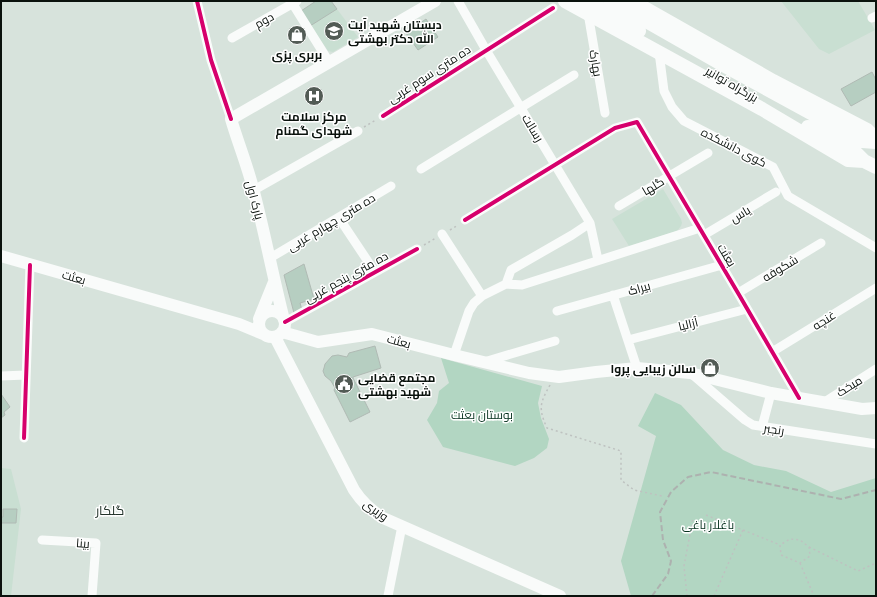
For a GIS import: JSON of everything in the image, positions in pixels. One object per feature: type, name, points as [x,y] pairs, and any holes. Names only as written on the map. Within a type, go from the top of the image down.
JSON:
[{"type":"highway","name":"بزرگراه توانیر","points":[[611,1],[813,114],[862,140],[876,142]]},
{"type":"highway","points":[[632,1],[773,81],[867,130],[876,139]]},
{"type":"highway","points":[[559,4],[588,7],[659,52],[762,109],[848,160],[870,164]]},
{"type":"highway","name":"بزرگراه توانیر","points":[[588,7],[801,123],[852,149],[870,164]]},
{"type":"main road","points":[[231,119],[435,1]]},
{"type":"main road","name":"پارک اول","points":[[231,119],[254,190],[274,282]]},
{"type":"main road","name":"بعثت","points":[[1,256],[239,324],[266,336],[282,328],[318,342],[372,334],[529,373],[559,377],[637,368],[690,373],[771,393],[823,403],[862,409],[876,408]]},
{"type":"main road","points":[[263,334],[259,327],[260,318],[274,282]]},
{"type":"main road","name":"وزیری","points":[[274,282],[282,328],[354,490],[362,501],[381,517],[560,596]]},
{"type":"main road","points":[[239,324],[260,318],[266,312],[274,311],[282,316],[282,328]]},
{"type":"street","points":[[197,1],[211,60],[231,119]]},
{"type":"street","name":"رسالت","points":[[458,1],[590,223],[598,260]]},
{"type":"street","points":[[294,2],[329,62]]},
{"type":"street","name":"دوم","points":[[232,38],[294,2]]},
{"type":"street","name":"ده متری سوم غربی","points":[[383,116],[559,4]]},
{"type":"street","name":"بهارک","points":[[588,7],[605,113]]},
{"type":"street","name":"کوی دانشکده","points":[[659,52],[664,91],[672,108],[684,121],[773,167],[788,196],[876,248]]},
{"type":"street","points":[[421,169],[574,76]]},
{"type":"street","name":"بعثت","points":[[556,165],[615,128],[637,122],[722,264],[799,398]]},
{"type":"street","points":[[254,190],[358,131]]},
{"type":"street","name":"گلها","points":[[619,206],[708,153]]},
{"type":"street","points":[[466,220],[556,165]]},
{"type":"street","name":"ده متری چهارم غربی","points":[[270,258],[391,186]]},
{"type":"street","name":"یاس","points":[[702,231],[776,192]]},
{"type":"street","points":[[339,218],[375,272]]},
{"type":"street","points":[[506,284],[511,270],[590,223]]},
{"type":"street","points":[[454,355],[469,311],[474,303],[482,296],[506,284],[522,285],[598,260],[702,231]]},
{"type":"street","points":[[442,234],[482,296]]},
{"type":"street","name":"شکوفه","points":[[738,293],[821,243]]},
{"type":"street","name":"ده متری پنجم غربی","points":[[282,328],[375,272],[417,249]]},
{"type":"street","name":"بیراک","points":[[557,311],[722,264]]},
{"type":"street","points":[[24,438],[30,265]]},
{"type":"street","name":"غنچه","points":[[772,352],[876,288]]},
{"type":"street","points":[[613,295],[637,368]]},
{"type":"street","name":"آزالیا","points":[[628,340],[747,309]]},
{"type":"street","points":[[484,362],[555,341]]},
{"type":"street","name":"میخک","points":[[823,403],[876,369]]},
{"type":"street","name":"رنجبر","points":[[690,373],[745,420],[753,425],[876,444]]},
{"type":"street","points":[[1,376],[26,375]]},
{"type":"street","points":[[762,427],[771,393]]},
{"type":"street","points":[[388,596],[402,526]]},
{"type":"street","name":"بینا","points":[[42,540],[96,543],[92,596]]},
{"type":"path","points":[[358,131],[383,116]]},
{"type":"path","points":[[417,249],[466,220]]},
{"type":"path","points":[[555,376],[542,403],[542,416],[547,428],[621,451],[621,480],[634,490],[662,496]]},
{"type":"path","points":[[706,515],[780,545]]},
{"type":"path","points":[[687,596],[684,566],[693,518]]},
{"type":"path","points":[[714,596],[743,530]]},
{"type":"path","points":[[780,545],[790,538],[800,540],[809,547],[858,571],[876,563]]},
{"type":"path","points":[[780,545],[781,555],[800,563],[814,596]]},
{"type":"path","points":[[800,563],[810,556],[809,547]]},
{"type":"shaded area","name":"دبستان شهید آیت الله دکتر بهشتی","points":[[316,1],[331,1],[358,37],[333,52],[328,51],[301,11]]},
{"type":"shaded area","points":[[781,1],[858,1],[875,30],[829,54],[819,49]]},
{"type":"shaded area","points":[[663,189],[681,219],[681,226],[677,231],[629,246],[612,219]]},
{"type":"shaded area","points":[[1,468],[11,469],[21,509],[11,596],[1,596]]},
{"type":"green space","name":"بوستان بعثت","points":[[441,358],[542,386],[538,403],[541,418],[549,439],[547,448],[534,458],[515,466],[443,447],[427,420],[437,403],[439,391],[449,383]]},
{"type":"green space","name":"باغلار باغی","points":[[655,393],[681,405],[723,450],[754,465],[786,471],[831,492],[876,478],[876,596],[631,596],[621,561],[656,436],[638,426]]},
{"type":"building","points":[[316,1],[331,1],[337,9],[310,26],[301,11]]},
{"type":"building","points":[[426,19],[438,37],[418,50],[406,33]]},
{"type":"building","name":"بربری پزی","points":[[298,29],[303,37],[296,41],[291,34]]},
{"type":"building","points":[[872,72],[876,80],[876,92],[851,106],[841,89]]},
{"type":"building","name":"مرکز سلامت شهدای گمنام","points":[[316,87],[323,97],[312,105],[305,95]]},
{"type":"building","points":[[304,264],[314,299],[300,303],[302,310],[294,313],[284,275]]},
{"type":"building","name":"مجتمع قضایی شهید بهشتی","points":[[375,346],[381,368],[353,377],[370,412],[350,422],[334,390],[335,388],[331,381],[325,376],[323,371],[325,364],[332,356],[338,355],[347,357],[349,353]]},
{"type":"building","points":[[1,394],[10,407],[4,412],[5,415],[1,418]]},
{"type":"building","points":[[3,509],[17,509],[16,523],[1,523]]},
{"type":"railway","points":[[652,596],[668,574],[671,561],[663,540],[660,512],[671,492],[688,477],[711,472],[841,499],[876,490]]},
{"type":"cycle path","points":[[197,1],[211,60],[231,119]]},
{"type":"cycle path","points":[[383,116],[553,8]]},
{"type":"cycle path","points":[[465,220],[615,128],[637,122],[799,398]]},
{"type":"cycle path","points":[[285,322],[417,249]]},
{"type":"cycle path","points":[[24,438],[30,265]]},
{"type":"place","name":"دبستان شهید آیت الله دکتر بهشتی","points":[[334,31]]},
{"type":"place","name":"بربری پزی","points":[[297,35]]},
{"type":"place","name":"مرکز سلامت شهدای گمنام","points":[[314,96]]},
{"type":"place","name":"سالن زيبايى پروا","points":[[710,368]]},
{"type":"place","name":"مجتمع قضایی شهید بهشتی","points":[[344,384]]},
{"type":"district","name":"گلکار","points":[[110,510]]}]
